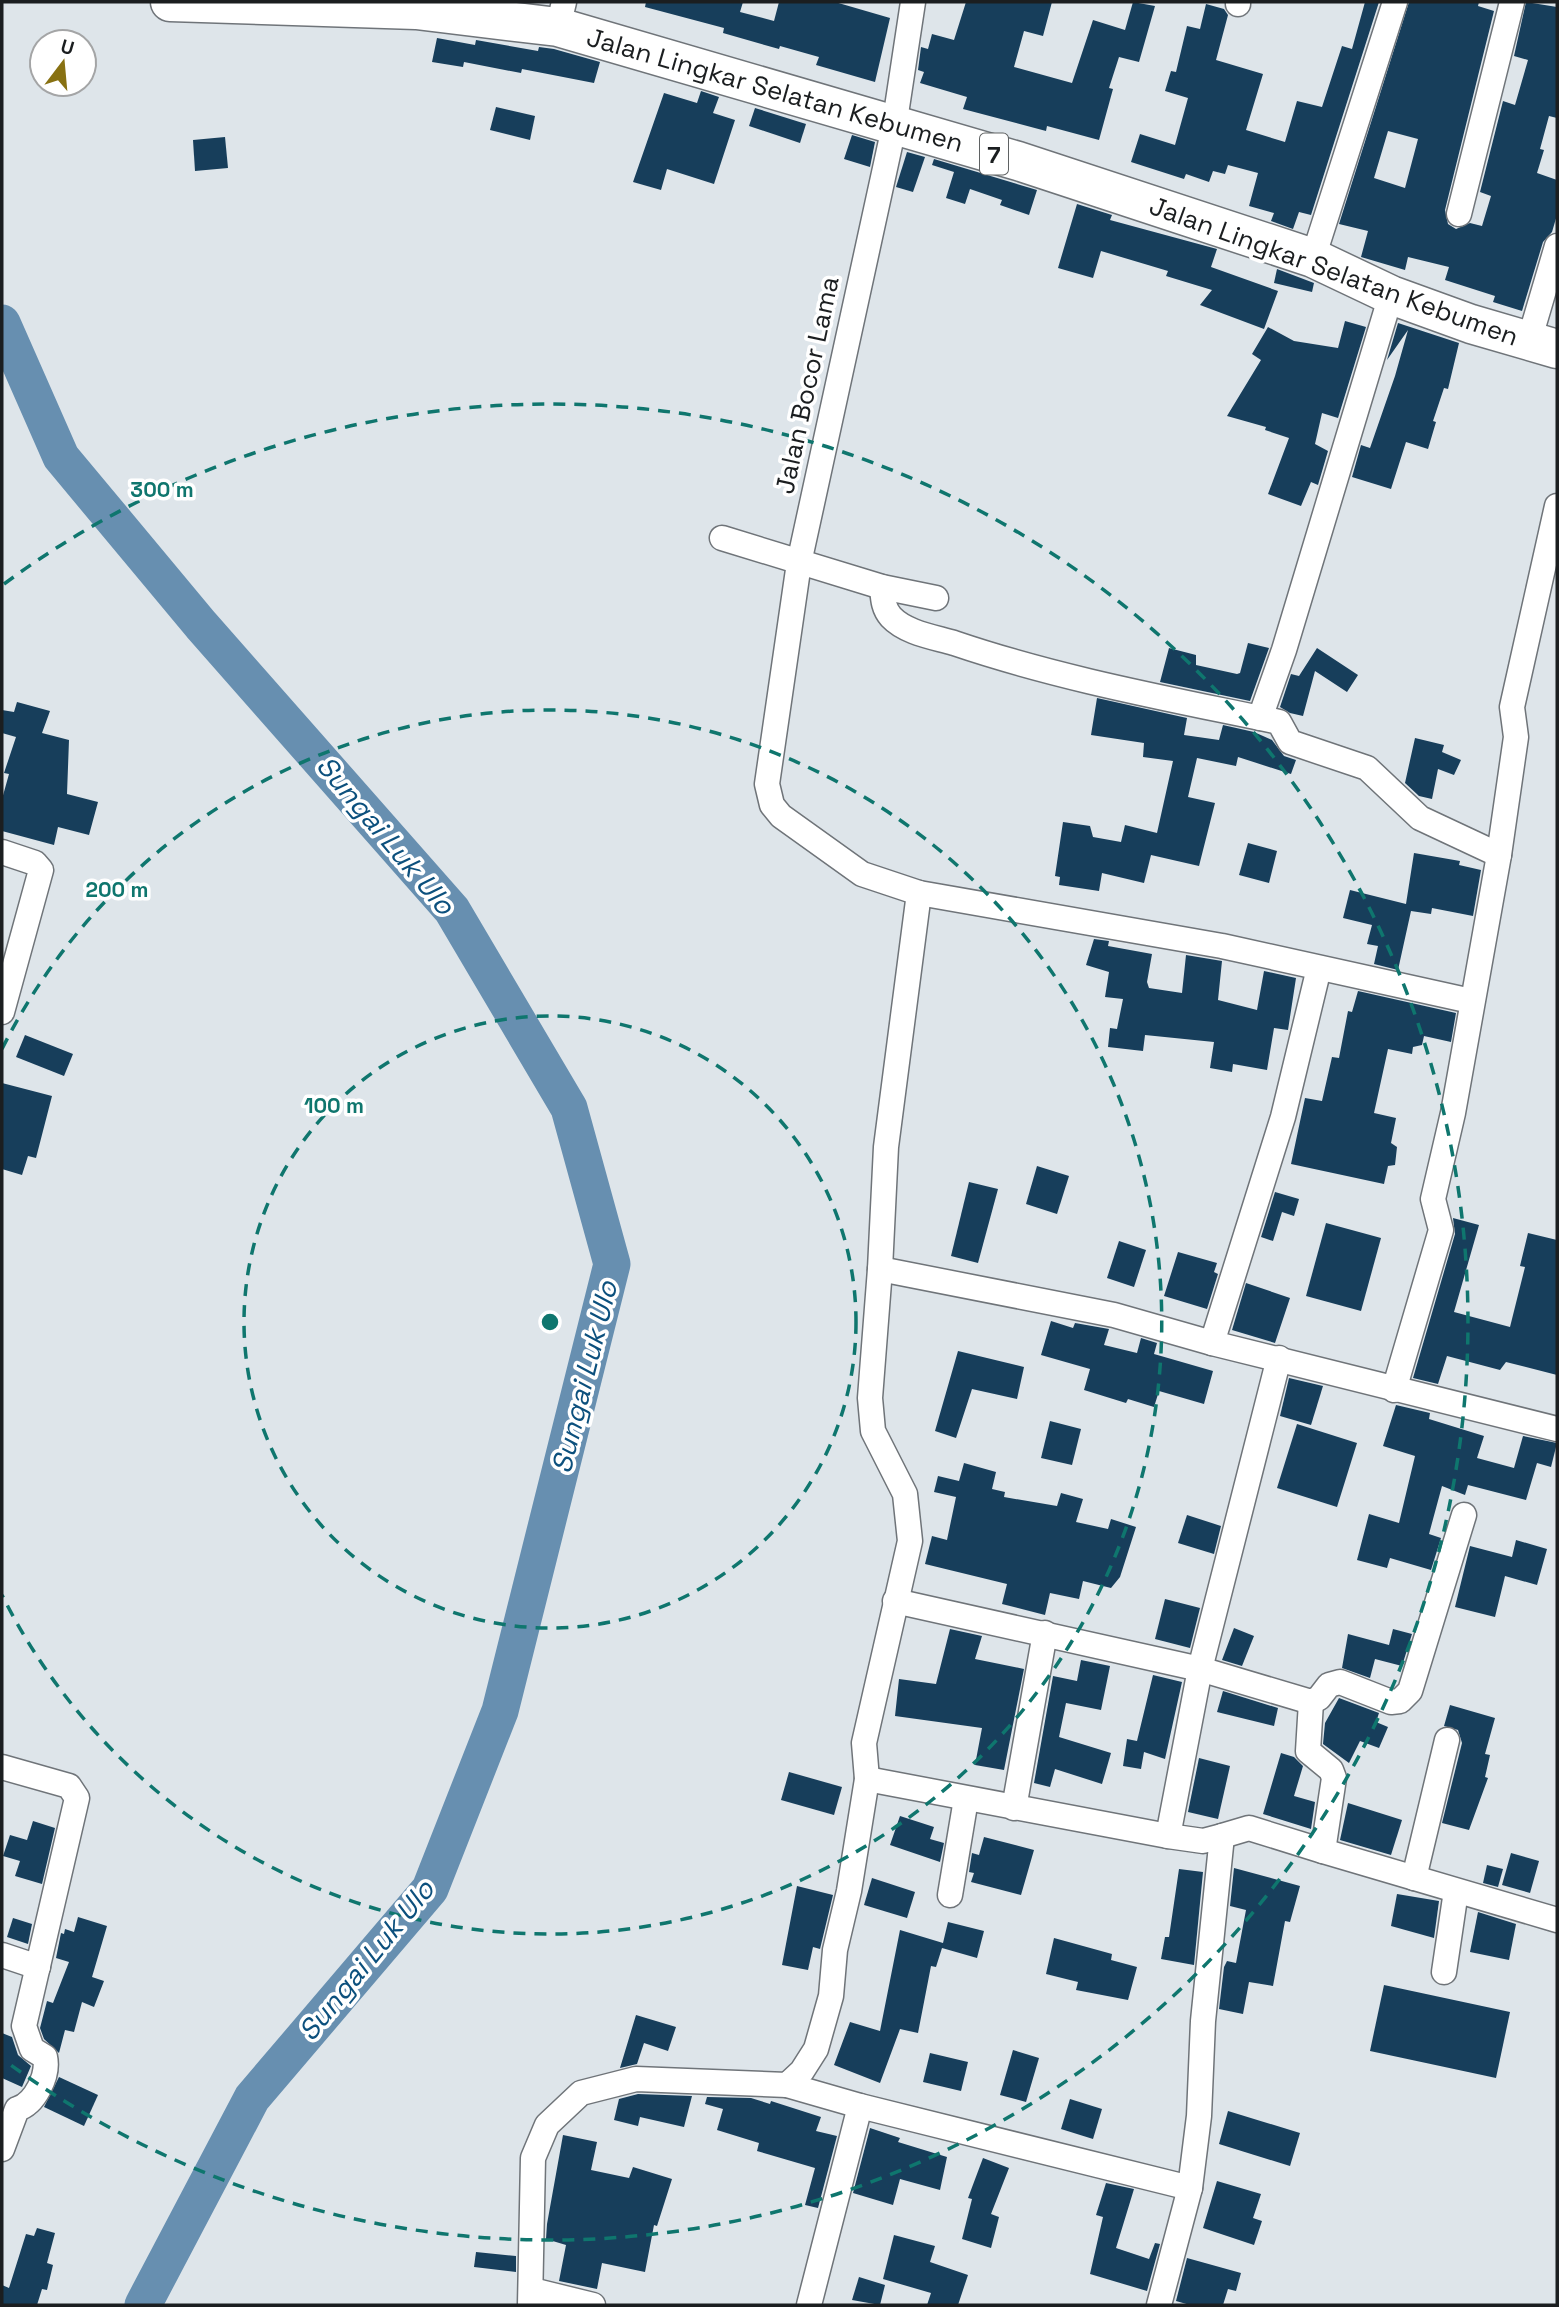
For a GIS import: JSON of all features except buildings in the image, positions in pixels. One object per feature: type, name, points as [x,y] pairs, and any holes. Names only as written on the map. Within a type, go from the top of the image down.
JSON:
[{"type":"highway","name":"Jalan Lingkar Selatan Kebumen","points":[[170,2],[561,14],[717,71],[894,127],[1018,161],[1313,258],[1391,295],[1543,345]]},
{"type":"street","name":"Jalan Bocor Lama","points":[[913,2],[894,127],[799,563],[767,784],[772,805],[781,816],[862,874],[919,893],[1222,946],[1471,1001]]},
{"type":"street","points":[[1313,258],[1395,2]]},
{"type":"street","points":[[1459,214],[1511,2]]},
{"type":"street","points":[[1543,345],[1557,246]]},
{"type":"street","points":[[1260,718],[1284,650],[1391,295]]},
{"type":"street","points":[[1394,1390],[1441,1230],[1433,1199],[1453,1113],[1499,855],[1516,737],[1512,707],[1557,506]]},
{"type":"street","points":[[722,538],[882,587],[936,598]]},
{"type":"street","points":[[882,587],[884,606],[892,617],[906,627],[1007,661],[1119,689],[1279,722],[1290,742],[1367,768],[1420,818],[1499,855]]},
{"type":"street","points":[[2,852],[35,863],[41,870],[2,1012]]},
{"type":"street","points":[[787,2085],[802,2071],[816,2049],[831,1996],[835,1950],[849,1891],[867,1779],[864,1743],[910,1541],[905,1494],[873,1431],[870,1398],[886,1147],[919,893]]},
{"type":"street","points":[[1212,1343],[1283,1116],[1319,968]]},
{"type":"street","points":[[880,1269],[1088,1309],[1394,1390],[1557,1429]]},
{"type":"street","points":[[1168,1836],[1200,1669],[1279,1359]]},
{"type":"street","points":[[895,1601],[1200,1669],[1297,1698],[1319,1698],[1329,1685],[1340,1682],[1391,1702],[1405,1698],[1410,1691],[1464,1514]]},
{"type":"street","points":[[1014,1808],[1045,1633]]},
{"type":"street","points":[[1297,1698],[1308,1751],[1331,1770],[1334,1778],[1323,1851]]},
{"type":"street","points":[[1414,1878],[1447,1740]]},
{"type":"street","points":[[2,1767],[69,1786],[77,1798],[24,2029],[32,2049],[45,2057],[46,2066],[37,2091],[26,2105],[9,2106],[2,2149]]},
{"type":"street","points":[[867,1779],[1203,1841],[1249,1828],[1557,1920]]},
{"type":"street","points":[[950,1895],[966,1799]]},
{"type":"street","points":[[1159,2305],[1190,2188],[1199,2116],[1203,2021],[1222,1836]]},
{"type":"street","points":[[1444,1972],[1456,1892]]},
{"type":"street","points":[[2,1955],[38,1967]]},
{"type":"street","points":[[593,2305],[531,2298],[533,2158],[547,2125],[581,2093],[636,2078],[787,2085],[860,2106],[1190,2188]]},
{"type":"street","points":[[809,2305],[860,2106]]},
{"type":"waterway","name":"Sungai Luk Ulo","points":[[2,323],[61,457],[201,625],[452,910],[569,1108],[612,1264],[500,1711],[430,1889],[252,2098],[143,2305]]}]
